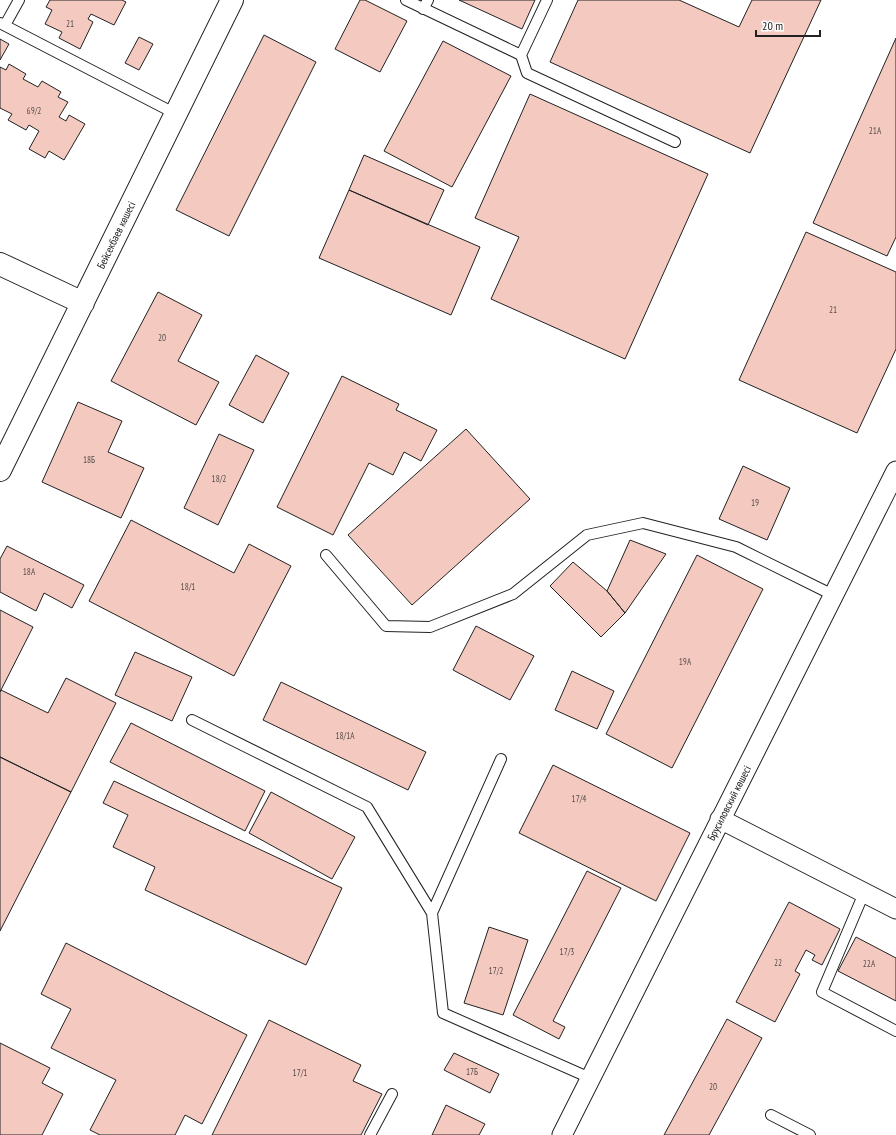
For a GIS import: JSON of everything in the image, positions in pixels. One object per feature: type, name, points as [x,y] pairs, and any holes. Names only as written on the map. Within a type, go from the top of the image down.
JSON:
[{"type":"street","name":"Бейсекбаев көшесі","points":[[3,458],[83,303],[232,0]]},
{"type":"street","points":[[0,264],[83,303]]},
{"type":"street","name":"Брусиловский көшесі","points":[[562,1135],[896,471]]},
{"type":"street","points":[[720,819],[896,909]]},
{"type":"lane","points":[[19,0],[3,24],[176,114]]},
{"type":"lane","points":[[406,0],[425,4],[521,55],[527,73],[675,142]]},
{"type":"lane","points":[[521,55],[547,0]]},
{"type":"lane","points":[[326,555],[386,626],[430,628],[513,594],[587,535],[643,522],[736,547],[833,595]]},
{"type":"lane","points":[[192,720],[367,807],[432,913],[443,1013],[590,1078]]},
{"type":"lane","points":[[432,913],[502,759]]},
{"type":"lane","points":[[864,893],[822,992],[896,1031]]},
{"type":"lane","points":[[370,1135],[392,1094]]},
{"type":"lane","points":[[771,1115],[810,1135]]},
{"type":"building","points":[[50,0],[122,0],[126,2],[114,25],[91,14],[88,19],[93,22],[80,49],[59,38],[62,32],[45,24],[52,10],[46,7]]},
{"type":"building","points":[[360,0],[365,0],[407,21],[380,72],[335,49]]},
{"type":"building","points":[[459,0],[535,0],[522,29]]},
{"type":"building","points":[[578,0],[679,0],[739,27],[752,0],[821,0],[750,153],[550,62]]},
{"type":"building","points":[[264,35],[316,62],[229,236],[176,210]]},
{"type":"building","points":[[139,37],[153,44],[139,70],[125,63]]},
{"type":"building","points":[[896,38],[896,237],[887,256],[813,223]]},
{"type":"building","points":[[0,39],[9,44],[0,60]]},
{"type":"building","points":[[443,41],[511,76],[452,187],[384,151]]},
{"type":"building","points":[[9,64],[26,74],[23,79],[38,87],[42,81],[61,92],[58,97],[68,102],[59,117],[66,121],[69,115],[85,124],[64,160],[49,151],[45,158],[29,149],[39,131],[29,125],[26,130],[8,120],[12,114],[0,108],[0,67],[6,70]]},
{"type":"building","points":[[530,94],[708,174],[625,359],[491,299],[519,237],[475,218]]},
{"type":"building","points":[[364,155],[444,190],[428,225],[349,190]]},
{"type":"building","points":[[349,190],[480,247],[451,315],[319,258]]},
{"type":"building","points":[[806,232],[896,272],[896,349],[857,433],[739,380]]},
{"type":"building","points":[[158,292],[202,315],[178,361],[219,382],[196,425],[111,381]]},
{"type":"building","points":[[256,355],[289,373],[263,423],[229,405]]},
{"type":"building","points":[[342,376],[399,404],[396,410],[437,430],[421,461],[404,452],[393,475],[369,463],[333,535],[277,507]]},
{"type":"building","points":[[78,402],[122,421],[108,452],[144,468],[121,518],[42,482]]},
{"type":"building","points":[[466,429],[530,499],[412,605],[348,535]]},
{"type":"building","points":[[219,434],[254,450],[218,525],[184,508]]},
{"type":"building","points":[[743,466],[790,488],[767,540],[719,519]]},
{"type":"building","points":[[131,520],[234,573],[249,544],[291,566],[234,676],[89,601]]},
{"type":"building","points":[[630,540],[666,554],[625,613],[607,591]]},
{"type":"building","points":[[7,546],[84,585],[72,608],[44,593],[36,611],[0,592],[0,559]]},
{"type":"building","points":[[697,555],[763,589],[672,768],[606,734]]},
{"type":"building","points":[[573,562],[607,591],[625,613],[601,637],[550,586]]},
{"type":"building","points":[[0,610],[33,627],[0,692]]},
{"type":"building","points":[[476,626],[534,656],[510,700],[453,670]]},
{"type":"building","points":[[135,652],[192,677],[172,721],[115,695]]},
{"type":"building","points":[[572,671],[614,691],[597,729],[555,710]]},
{"type":"building","points":[[66,678],[116,703],[71,792],[0,757],[1,690],[48,713]]},
{"type":"building","points":[[281,682],[426,752],[408,790],[263,720]]},
{"type":"building","points":[[131,723],[265,791],[245,831],[110,762]]},
{"type":"building","points":[[0,757],[71,792],[0,931]]},
{"type":"building","points":[[553,765],[690,833],[656,901],[519,833]]},
{"type":"building","points":[[114,781],[342,888],[306,965],[145,890],[155,867],[113,847],[128,815],[103,803]]},
{"type":"building","points":[[271,792],[355,837],[332,879],[249,833]]},
{"type":"building","points":[[587,871],[621,888],[553,1021],[565,1027],[559,1039],[513,1015]]},
{"type":"building","points":[[789,902],[840,929],[822,965],[812,960],[815,955],[806,950],[795,971],[800,974],[775,1022],[736,1002]]},
{"type":"building","points":[[489,927],[528,940],[503,1015],[464,1003]]},
{"type":"building","points":[[856,937],[896,958],[896,1001],[838,971]]},
{"type":"building","points":[[66,943],[247,1035],[202,1124],[185,1115],[175,1135],[100,1135],[90,1130],[116,1080],[51,1048],[71,1009],[41,994]]},
{"type":"building","points":[[727,1019],[762,1038],[709,1135],[664,1135]]},
{"type":"building","points":[[269,1020],[361,1065],[353,1081],[382,1094],[361,1135],[212,1135]]},
{"type":"building","points":[[0,1043],[50,1068],[42,1083],[63,1094],[42,1135],[0,1135]]},
{"type":"building","points":[[454,1053],[499,1074],[490,1093],[444,1070]]},
{"type":"building","points":[[446,1105],[485,1124],[479,1135],[432,1135]]}]
